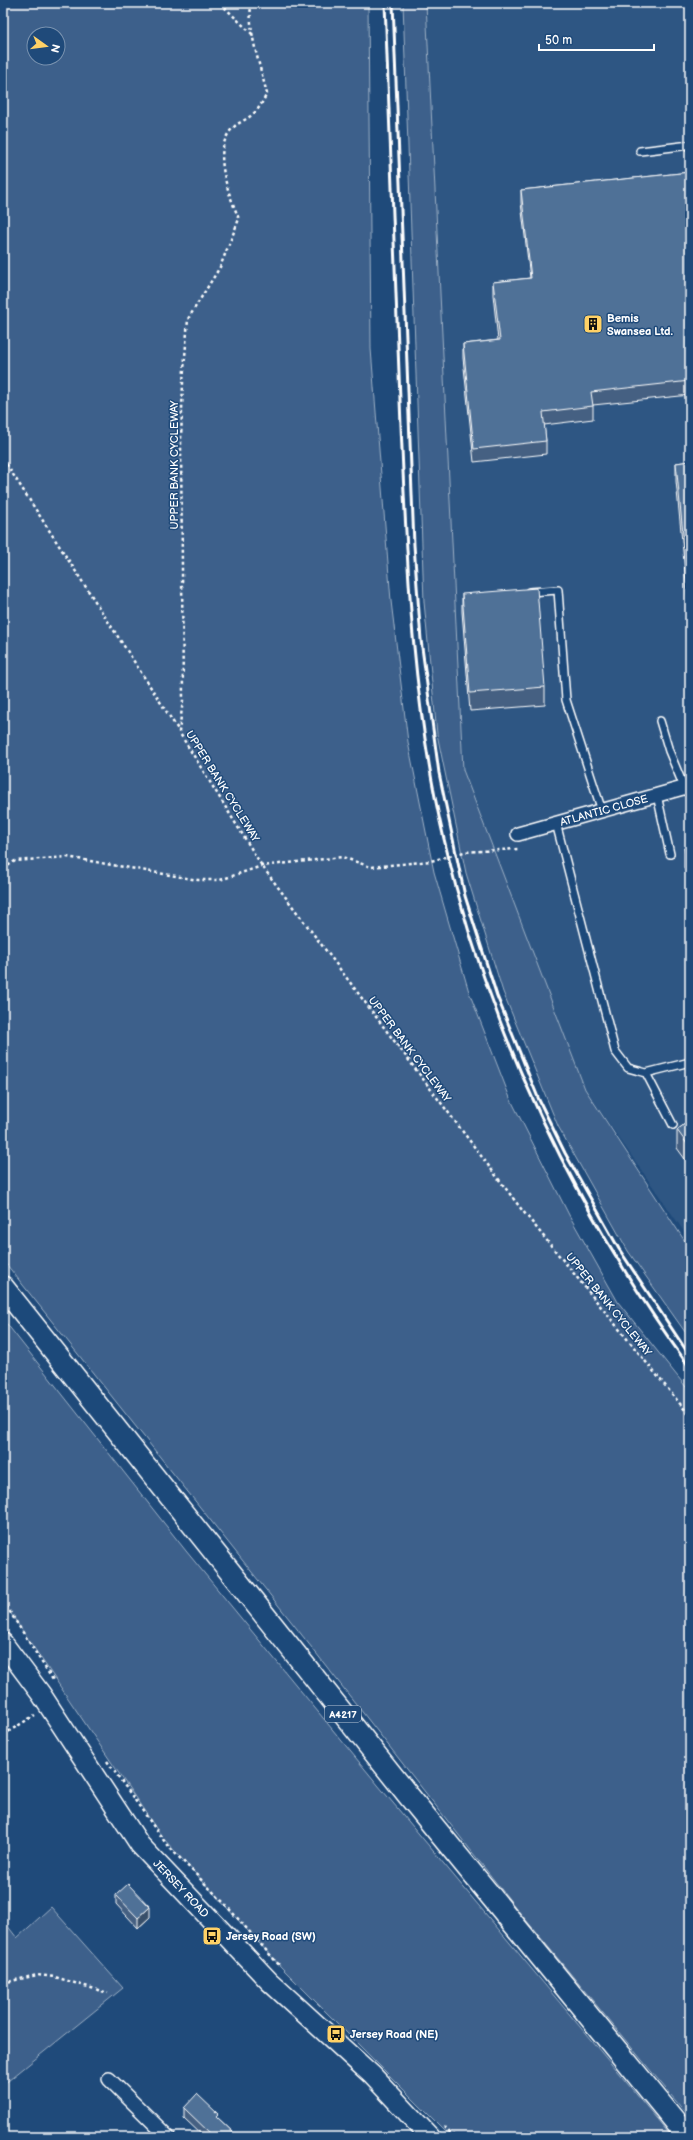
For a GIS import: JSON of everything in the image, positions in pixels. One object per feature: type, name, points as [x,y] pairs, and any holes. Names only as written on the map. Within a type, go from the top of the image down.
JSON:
[{"type":"main road","name":"A4217","points":[[3,1287],[408,1795],[688,2137]]},
{"type":"main road","name":"JERSEY ROAD","points":[[3,1644],[49,1706],[140,1845],[269,1981],[372,2075],[437,2131]]},
{"type":"street","name":"ATLANTIC CLOSE","points":[[518,834],[687,786]]},
{"type":"street","points":[[108,2079],[168,2137]]},
{"type":"lane","points":[[640,151],[690,145]]},
{"type":"lane","points":[[521,593],[558,590],[566,700],[602,811]]},
{"type":"lane","points":[[660,721],[669,751],[687,786]]},
{"type":"lane","points":[[657,795],[670,854]]},
{"type":"lane","points":[[556,824],[615,1050],[628,1068],[646,1073],[690,1062]]},
{"type":"lane","points":[[646,1073],[673,1125]]},
{"type":"path","points":[[220,3],[252,34]]},
{"type":"path","name":"UPPER BANK CYCLEWAY","points":[[251,3],[249,16],[252,34],[267,94],[255,112],[234,127],[224,139],[221,154],[229,193],[239,219],[220,267],[188,318],[182,382],[180,440],[183,700],[179,732],[262,866],[522,1210],[690,1416]]},
{"type":"path","points":[[3,459],[179,732]]},
{"type":"path","points":[[3,869],[15,861],[67,857],[198,880],[220,880],[262,866],[342,857],[372,867],[432,861],[464,852],[521,849],[518,834]]},
{"type":"path","points":[[3,1601],[58,1686]]},
{"type":"path","points":[[3,1735],[49,1706]]},
{"type":"path","points":[[105,1758],[167,1844],[281,1967]]},
{"type":"path","points":[[3,1983],[37,1975],[55,1977],[108,1993]]},
{"type":"path","points":[[437,2131],[455,2137]]},
{"type":"shaded area","points":[[3,3],[368,3],[371,349],[391,601],[408,742],[434,872],[469,992],[510,1098],[569,1215],[618,1302],[690,1392],[690,2118],[516,1908],[294,1625],[3,1260]]},
{"type":"shaded area","points":[[403,3],[426,3],[463,770],[585,1089],[690,1249],[690,1339],[628,1251],[558,1126],[503,992],[466,873],[437,734],[424,602]]},
{"type":"shaded area","points":[[426,3],[690,3],[690,1240],[585,1089],[463,770]]},
{"type":"shaded area","points":[[3,1319],[186,1551],[378,1785],[672,2137],[451,2137],[281,1967],[162,1837],[3,1602]]},
{"type":"shaded area","points":[[51,1907],[123,1988],[3,2085],[3,1920],[17,1938]]},
{"type":"building","name":"Bemis Swansea Ltd.","points":[[690,172],[690,381],[591,392],[593,406],[543,412],[546,441],[474,449],[463,344],[500,340],[493,282],[531,278],[521,190]]},
{"type":"building","points":[[690,461],[690,605],[676,463]]},
{"type":"building","points":[[537,588],[545,687],[470,693],[462,594]]},
{"type":"building","points":[[690,847],[690,870],[684,848]]},
{"type":"building","points":[[690,1120],[690,1148],[677,1130]]},
{"type":"building","points":[[128,1884],[150,1907],[138,1918],[116,1895]]},
{"type":"building","points":[[197,2094],[218,2114],[216,2116],[238,2137],[214,2137],[184,2108]]},
{"type":"railway","points":[[385,3],[403,478],[409,581],[418,685],[433,788],[444,839],[462,910],[485,980],[511,1048],[540,1116],[573,1181],[609,1245],[648,1307],[690,1368]]},
{"type":"railway","points":[[393,3],[414,545],[421,640],[439,773],[465,896],[497,996],[539,1100],[565,1153],[619,1249],[690,1356]]},
{"type":"place","name":"Bemis Swansea Ltd.","points":[[593,324]]},
{"type":"place","name":"Jersey Road (SW)","points":[[212,1936]]},
{"type":"place","name":"Jersey Road (NE)","points":[[336,2034]]}]
